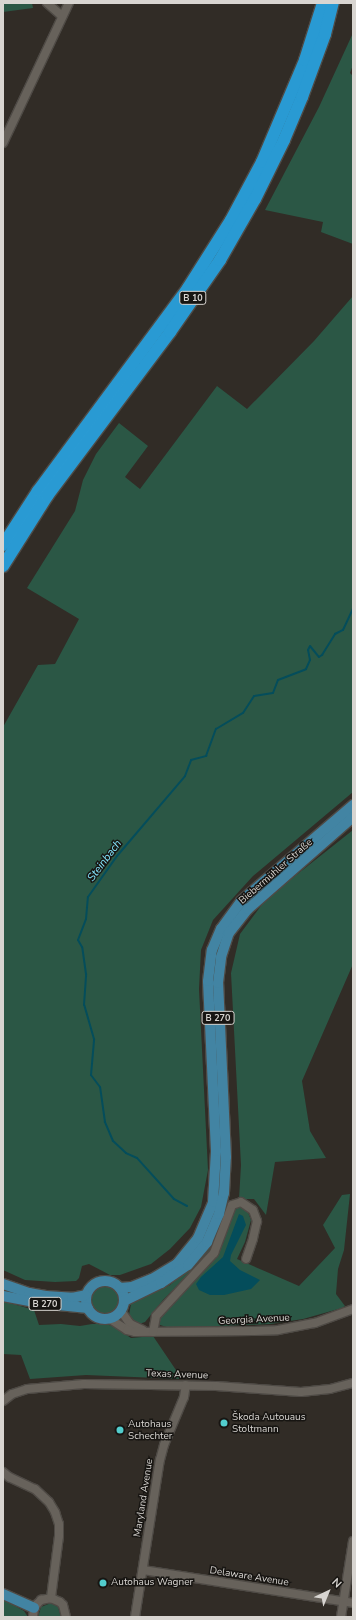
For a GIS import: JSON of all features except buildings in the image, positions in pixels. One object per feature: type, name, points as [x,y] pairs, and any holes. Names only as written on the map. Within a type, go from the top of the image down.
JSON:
[{"type":"highway","name":"B 10","points":[[3,544],[38,491],[188,288],[232,220],[262,162],[305,60],[323,3]]},
{"type":"highway","name":"B 10","points":[[3,566],[47,496],[170,332],[220,260],[255,199],[284,140],[302,97],[325,34],[333,3]]},
{"type":"main road","name":"Biebermühler Straße","points":[[120,1288],[132,1287],[152,1280],[177,1264],[198,1238],[209,1214],[214,1197],[216,1169],[213,1069],[208,981],[212,950],[220,929],[241,901],[353,805]]},
{"type":"main road","name":"B 270","points":[[122,1306],[188,1265],[207,1242],[219,1214],[224,1193],[226,1157],[218,983],[221,957],[229,933],[248,909],[353,817]]},
{"type":"main road","points":[[101,1281],[113,1282],[120,1288],[122,1306],[110,1319],[97,1318],[88,1308],[86,1295],[90,1288],[101,1281]]},
{"type":"main road","name":"B 270","points":[[3,1284],[29,1293],[72,1298],[86,1295]]},
{"type":"main road","name":"B 270","points":[[3,1296],[38,1303],[88,1308]]},
{"type":"main road","points":[[3,1594],[34,1612]]},
{"type":"street","points":[[47,3],[62,16]]},
{"type":"street","points":[[3,143],[69,3]]},
{"type":"street","points":[[153,1332],[156,1316],[210,1257],[218,1245],[232,1205],[241,1202],[253,1210],[257,1221],[246,1259]]},
{"type":"street","name":"Georgia Avenue","points":[[122,1306],[126,1320],[134,1327],[153,1332]]},
{"type":"street","name":"Georgia Avenue","points":[[110,1319],[131,1332],[278,1330],[315,1323],[353,1309]]},
{"type":"street","name":"Texas Avenue","points":[[3,1400],[19,1391],[43,1387],[84,1384],[186,1385],[301,1392],[330,1389],[353,1383]]},
{"type":"street","name":"Maryland Avenue","points":[[135,1617],[162,1451],[184,1397],[186,1385]]},
{"type":"street","points":[[3,1472],[9,1477],[35,1489],[49,1502],[55,1512],[59,1524],[59,1536],[51,1598]]},
{"type":"street","points":[[342,1617],[353,1541]]},
{"type":"street","name":"Delaware Avenue","points":[[143,1570],[353,1603]]},
{"type":"street","points":[[34,1612],[41,1600],[51,1598],[56,1599],[63,1605],[66,1617]]},
{"type":"green space","points":[[3,3],[32,3],[33,8],[3,12]]},
{"type":"green space","points":[[353,33],[353,65],[350,73],[353,76],[353,244],[321,232],[323,222],[265,210],[319,107]]},
{"type":"green space","points":[[353,296],[353,792],[253,876],[213,920],[201,950],[199,989],[208,1170],[201,1207],[190,1228],[170,1249],[151,1264],[120,1275],[110,1275],[89,1264],[82,1266],[79,1278],[76,1281],[55,1282],[25,1280],[3,1270],[3,727],[38,665],[55,664],[79,619],[27,588],[75,511],[83,480],[96,454],[119,423],[148,446],[125,477],[140,489],[217,386],[247,409],[314,341]]},
{"type":"green space","points":[[353,830],[353,964],[302,1081],[310,1131],[326,1158],[275,1162],[266,1215],[254,1199],[239,1199],[241,1165],[231,973],[240,934],[266,899]]},
{"type":"green space","points":[[350,1194],[344,1250],[338,1269],[336,1294],[345,1306],[303,1319],[270,1324],[170,1328],[160,1325],[159,1319],[162,1312],[206,1267],[223,1243],[231,1216],[236,1208],[243,1207],[248,1212],[251,1220],[245,1242],[237,1259],[299,1286],[335,1248],[323,1225],[342,1195]]},
{"type":"green space","points":[[218,1234],[207,1255],[163,1300],[145,1322],[139,1324],[133,1322],[129,1315],[131,1304],[170,1285],[210,1246]]},
{"type":"green space","points":[[105,1284],[116,1288],[120,1299],[116,1310],[105,1314],[94,1310],[90,1299],[94,1288]]},
{"type":"green space","points":[[3,1301],[34,1310],[39,1325],[61,1324],[80,1326],[107,1324],[131,1338],[153,1336],[182,1379],[86,1375],[30,1379],[21,1355],[3,1354]]},
{"type":"green space","points":[[3,1599],[24,1611],[28,1617],[3,1617]]},
{"type":"green space","points":[[51,1603],[58,1607],[61,1617],[38,1617],[41,1607]]},
{"type":"water","points":[[239,1214],[243,1216],[246,1225],[231,1255],[230,1261],[240,1270],[260,1280],[251,1289],[224,1295],[210,1295],[199,1290],[196,1284],[201,1277],[223,1257]]},
{"type":"waterway","name":"Steinbach","points":[[187,1206],[174,1199],[137,1158],[126,1153],[113,1141],[105,1122],[100,1087],[91,1075],[94,1039],[84,1005],[86,974],[82,947],[78,940],[86,919],[88,897],[117,856],[185,776],[191,760],[206,756],[216,729],[243,713],[254,696],[273,693],[278,680],[306,669],[310,660],[308,650],[310,646],[319,657],[322,655],[335,634],[343,630],[353,609]]},
{"type":"place","name":"Škoda Autouaus Stoltmann","points":[[224,1423]]},
{"type":"place","name":"Autohaus Schechter","points":[[120,1430]]},
{"type":"place","name":"Autohaus Wagner","points":[[103,1583]]}]
